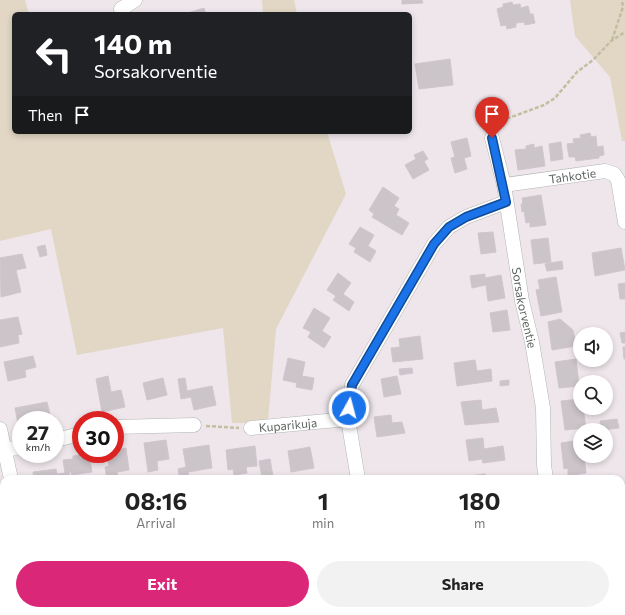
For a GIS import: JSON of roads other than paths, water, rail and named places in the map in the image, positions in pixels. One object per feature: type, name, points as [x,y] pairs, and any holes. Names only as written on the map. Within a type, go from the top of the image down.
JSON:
[{"type":"street","points":[[121,8],[135,0]]},
{"type":"street","name":"Sorsakorventie","points":[[492,138],[504,186],[522,300],[532,342],[543,408],[545,475]]},
{"type":"street","name":"Tahkotie","points":[[504,186],[605,171],[614,174],[618,180],[625,222]]},
{"type":"street","points":[[357,475],[348,419],[352,385],[434,244],[449,227],[466,217],[506,202]]},
{"type":"street","name":"Kuparikuja","points":[[251,428],[348,419]]},
{"type":"street","points":[[124,427],[194,425]]},
{"type":"street","points":[[0,429],[10,475]]},
{"type":"street","points":[[5,450],[12,449]]}]
